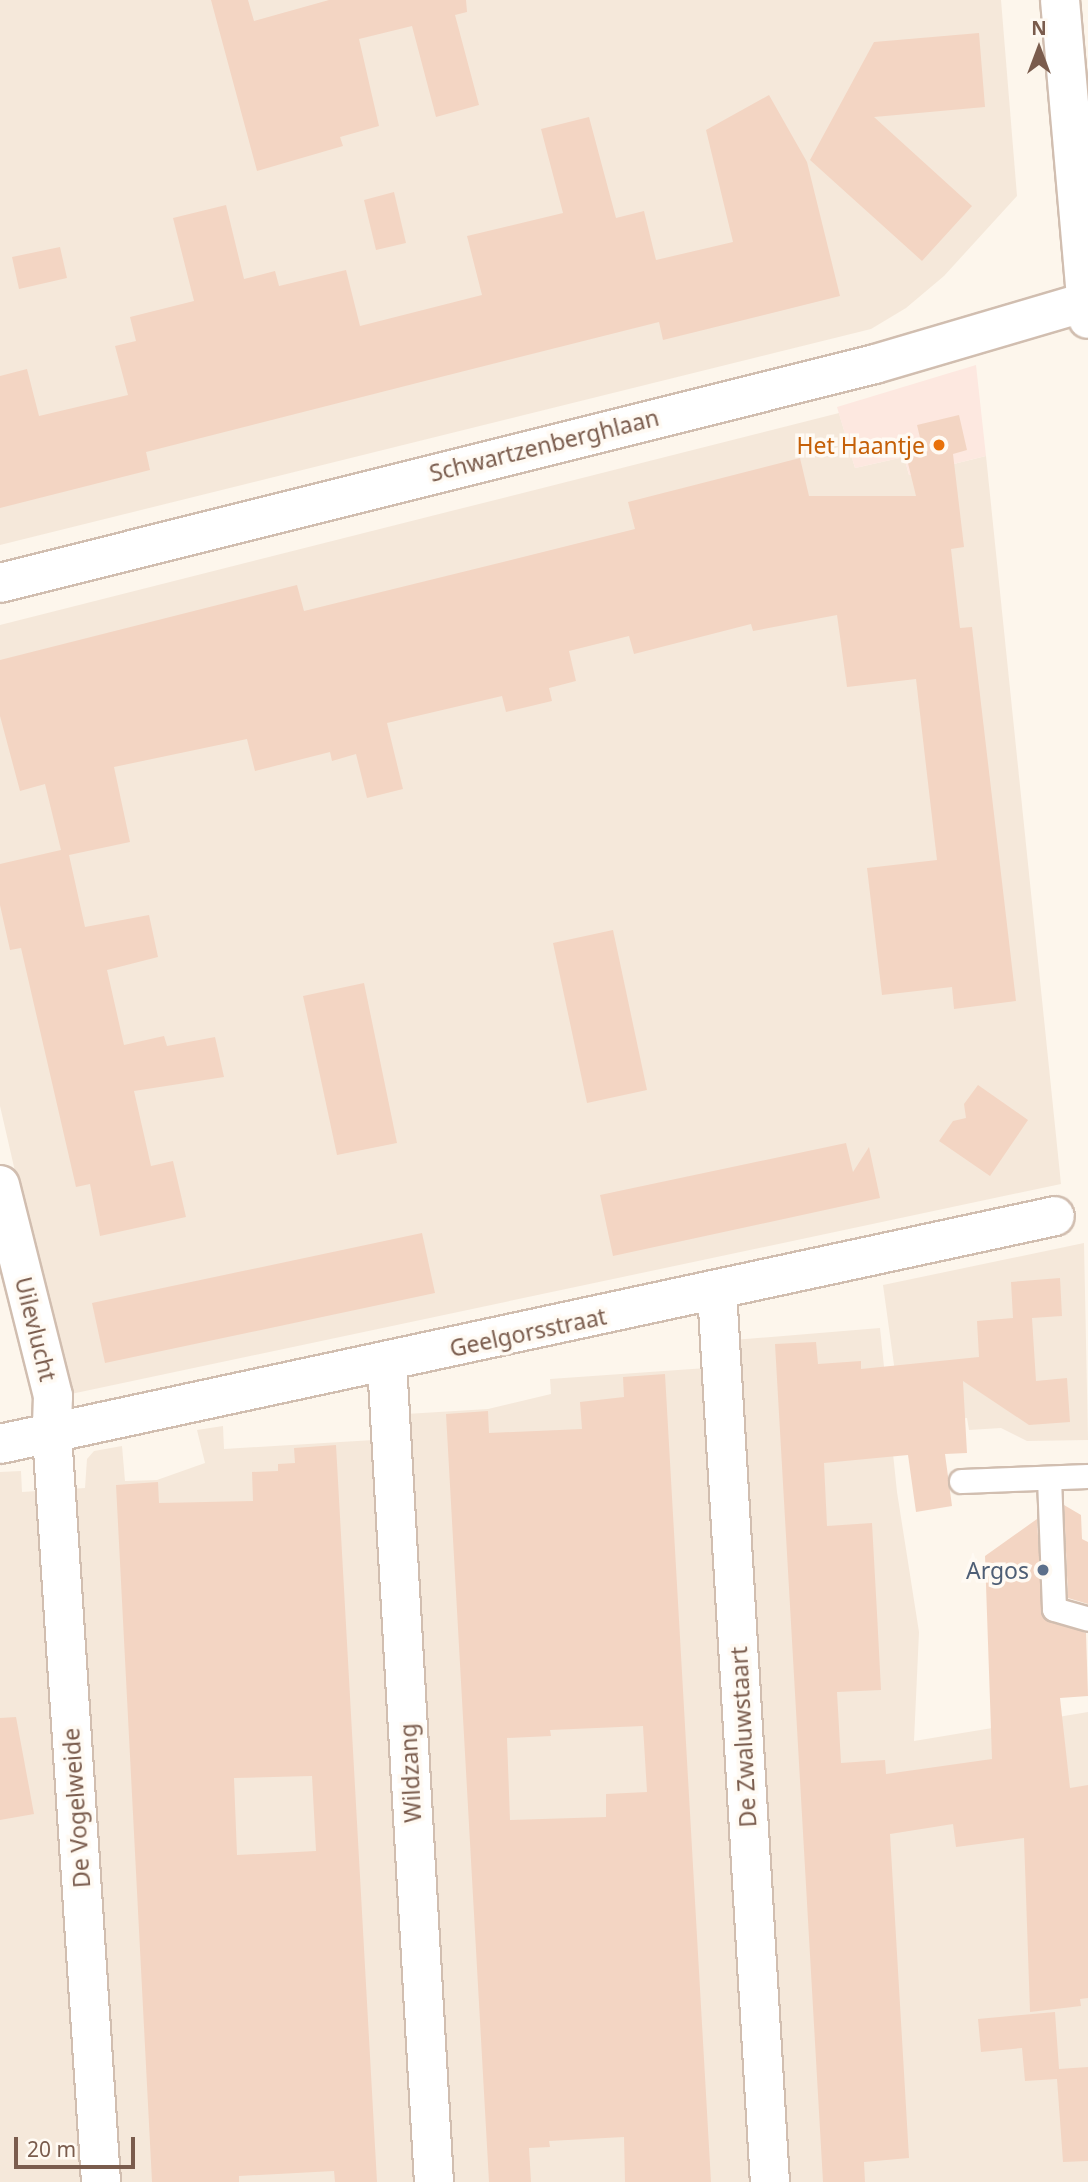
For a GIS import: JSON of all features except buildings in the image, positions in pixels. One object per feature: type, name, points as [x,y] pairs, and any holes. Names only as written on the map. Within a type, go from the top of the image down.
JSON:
[{"type":"street","points":[[1060,0],[1087,307]]},
{"type":"street","name":"Schwartzenberghlaan","points":[[0,583],[875,364],[1087,307]]},
{"type":"street","name":"Uilevlucht","points":[[0,1185],[53,1396],[52,1434]]},
{"type":"street","name":"Geelgorsstraat","points":[[0,1444],[387,1363],[1055,1216]]},
{"type":"street","name":"De Zwaluwstaart","points":[[717,1291],[770,2182]]},
{"type":"street","name":"Wildzang","points":[[387,1363],[434,2182]]},
{"type":"street","name":"De Vogelweide","points":[[52,1434],[101,2182]]},
{"type":"lane","points":[[961,1481],[1088,1476]]},
{"type":"lane","points":[[1049,1478],[1054,1609],[1088,1619]]},
{"type":"shaded area","points":[[0,0],[1001,0],[1017,196],[944,276],[906,308],[871,329],[0,545]]},
{"type":"shaded area","points":[[976,365],[986,456],[909,475],[904,457],[855,468],[837,407]]},
{"type":"shaded area","points":[[839,413],[855,468],[904,457],[909,475],[986,456],[1061,1184],[71,1394],[65,1389],[0,1106],[0,625]]},
{"type":"shaded area","points":[[1084,1243],[1088,1440],[1027,1441],[1001,1428],[969,1430],[967,1418],[902,1423],[883,1285]]},
{"type":"shaded area","points":[[880,1328],[897,1492],[919,1632],[914,1741],[1088,1712],[1088,2182],[0,2182],[0,1472],[21,1471],[22,1492],[85,1488],[87,1459],[94,1451],[122,1446],[125,1481],[157,1480],[205,1463],[197,1430],[223,1426],[224,1449],[407,1438],[406,1414],[488,1409],[551,1394],[550,1379],[735,1366],[733,1340]]},
{"type":"place","name":"Het Haantje","points":[[939,445]]},
{"type":"place","name":"Argos","points":[[1043,1570]]}]
